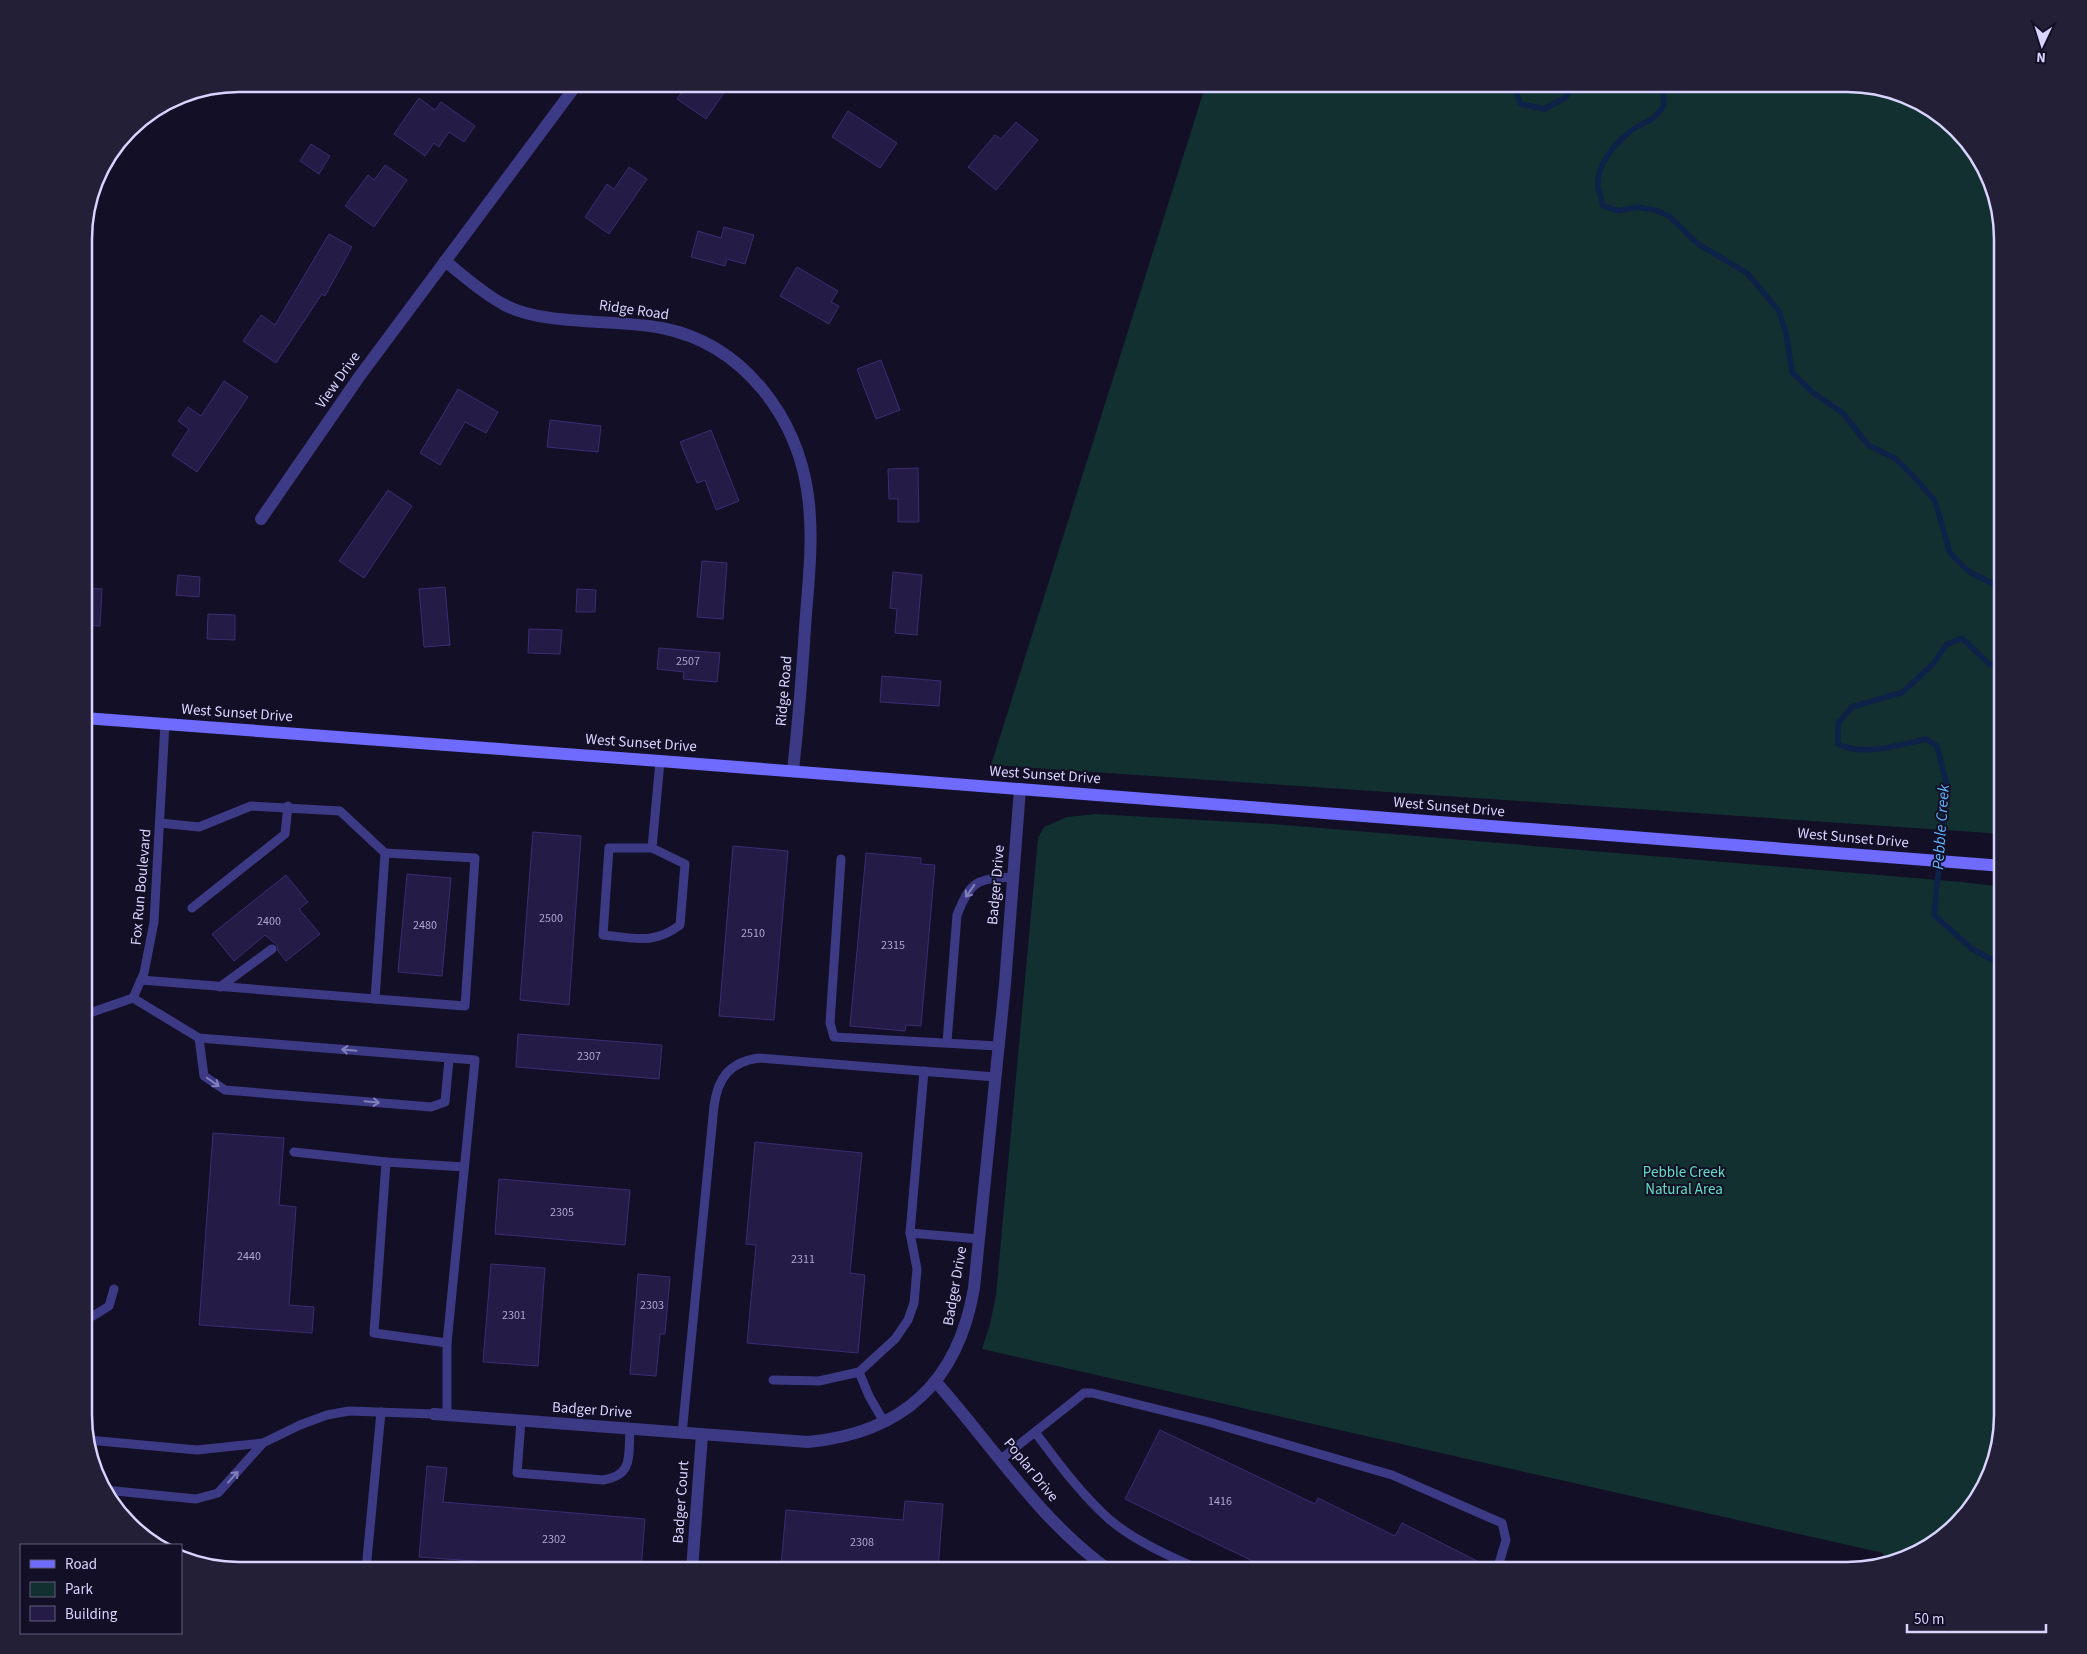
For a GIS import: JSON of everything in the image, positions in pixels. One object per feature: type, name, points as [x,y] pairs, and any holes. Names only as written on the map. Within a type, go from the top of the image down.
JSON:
[{"type":"main road","name":"West Sunset Drive","points":[[93,719],[793,771],[1994,865]]},
{"type":"street","points":[[445,261],[570,93]]},
{"type":"street","name":"View Drive","points":[[261,519],[359,377],[445,261]]},
{"type":"street","name":"Ridge Road","points":[[445,261],[503,305],[524,312],[561,319],[664,328],[705,342],[742,367],[769,396],[788,426],[801,461],[808,496],[810,532],[806,614],[793,771]]},
{"type":"street","name":"Badger Drive","points":[[434,1414],[808,1442],[835,1440],[868,1430],[910,1406],[936,1382],[958,1345],[970,1315],[980,1239],[1020,789]]},
{"type":"street","name":"Poplar Drive","points":[[936,1382],[1039,1507],[1095,1562]]},
{"type":"street","name":"Badger Court","points":[[693,1562],[702,1435]]},
{"type":"lane","name":"Fox Run Boulevard","points":[[132,998],[141,980],[151,948],[165,723]]},
{"type":"lane","points":[[652,848],[660,761]]},
{"type":"lane","points":[[141,980],[465,1006],[475,858],[385,852],[340,811],[288,806],[251,806],[199,827],[160,823]]},
{"type":"lane","points":[[192,908],[285,834],[288,806]]},
{"type":"lane","points":[[609,848],[652,848],[685,864],[680,925],[666,936],[648,940],[603,935],[609,848]]},
{"type":"lane","points":[[375,999],[385,852]]},
{"type":"lane","points":[[840,859],[830,1023],[831,1032],[834,1036],[856,1039],[998,1046]]},
{"type":"lane","points":[[946,1042],[957,915],[974,884],[985,879],[1013,877]]},
{"type":"lane","points":[[220,987],[272,949]]},
{"type":"lane","points":[[93,1012],[132,998],[199,1038],[475,1060],[447,1343],[447,1415]]},
{"type":"lane","points":[[199,1038],[204,1076],[225,1090],[431,1107],[446,1102],[449,1059]]},
{"type":"lane","points":[[682,1434],[714,1106],[720,1081],[735,1065],[744,1060],[759,1058],[995,1077]]},
{"type":"lane","points":[[773,1380],[819,1382],[859,1372],[895,1339],[908,1320],[914,1303],[917,1269],[910,1233],[924,1071]]},
{"type":"lane","points":[[294,1152],[386,1162],[464,1167]]},
{"type":"lane","points":[[386,1162],[374,1333],[447,1343]]},
{"type":"lane","points":[[910,1233],[980,1239]]},
{"type":"lane","points":[[93,1316],[109,1306],[114,1289]]},
{"type":"lane","points":[[859,1372],[869,1396],[884,1422]]},
{"type":"lane","points":[[1001,1459],[1084,1393],[1092,1393],[1209,1422],[1392,1475],[1502,1524],[1506,1540],[1499,1562]]},
{"type":"lane","points":[[114,1491],[196,1499],[218,1493],[263,1443],[300,1424],[327,1415],[349,1411],[434,1414]]},
{"type":"lane","points":[[367,1562],[381,1412]]},
{"type":"lane","points":[[521,1421],[517,1473],[603,1480],[615,1478],[622,1474],[626,1468],[630,1430]]},
{"type":"lane","points":[[1035,1432],[1074,1484],[1112,1521],[1166,1555],[1182,1562]]},
{"type":"lane","points":[[95,1441],[197,1450],[263,1443]]},
{"type":"green space","points":[[1203,92],[1848,92],[1876,95],[1895,100],[1921,112],[1944,129],[1958,143],[1975,166],[1987,192],[1994,230],[1994,833],[991,765]]},
{"type":"green space","name":"Pebble Creek Natural Area","points":[[1096,814],[1273,824],[1994,886],[1994,1415],[1992,1443],[1987,1462],[1970,1496],[1951,1518],[1929,1537],[1895,1554],[1883,1557],[1883,1553],[982,1349],[996,1295],[1038,838],[1044,827],[1067,817]]},
{"type":"building","points":[[681,93],[724,93],[706,119],[677,99]]},
{"type":"building","points":[[419,98],[435,110],[441,102],[475,126],[464,142],[449,132],[439,147],[434,143],[425,156],[394,134]]},
{"type":"building","points":[[848,111],[897,143],[880,168],[832,137]]},
{"type":"building","points":[[1016,122],[1038,140],[996,190],[968,167],[995,135],[1001,139]]},
{"type":"building","points":[[311,144],[330,156],[319,174],[300,161]]},
{"type":"building","points":[[385,165],[407,180],[374,227],[345,206],[368,175],[374,180]]},
{"type":"building","points":[[629,167],[647,179],[609,234],[585,217],[607,184],[614,189]]},
{"type":"building","points":[[724,227],[754,235],[745,264],[727,259],[725,266],[691,257],[698,231],[721,238]]},
{"type":"building","points":[[329,234],[352,247],[325,296],[322,294],[276,363],[243,341],[261,315],[275,325]]},
{"type":"building","points":[[797,267],[838,291],[831,302],[839,306],[829,324],[780,296]]},
{"type":"building","points":[[881,360],[900,410],[876,419],[857,369]]},
{"type":"building","points":[[224,381],[248,397],[197,472],[172,455],[189,429],[178,421],[188,407],[201,416]]},
{"type":"building","points":[[458,389],[498,412],[486,433],[465,422],[440,465],[420,453]]},
{"type":"building","points":[[550,420],[601,426],[598,452],[547,447]]},
{"type":"building","points":[[711,430],[739,501],[716,510],[705,480],[697,483],[680,442]]},
{"type":"building","points":[[918,468],[919,522],[898,522],[898,499],[889,499],[888,469]]},
{"type":"building","points":[[388,490],[412,506],[364,578],[339,561]]},
{"type":"building","points":[[702,561],[727,563],[723,619],[697,617]]},
{"type":"building","points":[[893,572],[922,575],[917,635],[895,633],[897,609],[890,608]]},
{"type":"building","points":[[178,575],[200,577],[199,597],[176,595]]},
{"type":"building","points":[[445,587],[450,645],[424,647],[419,589]]},
{"type":"building","points":[[93,588],[102,589],[100,626],[93,626]]},
{"type":"building","points":[[577,589],[596,590],[595,612],[576,612]]},
{"type":"building","points":[[208,614],[235,615],[235,640],[207,639]]},
{"type":"building","points":[[529,629],[562,630],[560,654],[528,653]]},
{"type":"building","points":[[659,648],[720,653],[717,682],[683,679],[684,672],[657,669]]},
{"type":"building","points":[[882,676],[941,681],[939,706],[880,702]]},
{"type":"building","points":[[533,832],[581,836],[569,1005],[520,1000]]},
{"type":"building","points":[[733,846],[788,851],[774,1020],[719,1016]]},
{"type":"building","points":[[866,853],[921,858],[921,864],[935,865],[921,1026],[906,1025],[905,1031],[850,1026]]},
{"type":"building","points":[[407,874],[451,878],[442,976],[398,972]]},
{"type":"building","points":[[286,875],[308,902],[299,909],[320,934],[286,961],[278,951],[277,945],[265,935],[234,961],[212,934]]},
{"type":"building","points":[[518,1034],[662,1045],[659,1079],[516,1067]]},
{"type":"building","points":[[213,1133],[284,1138],[279,1205],[296,1207],[289,1305],[314,1307],[312,1333],[199,1325]]},
{"type":"building","points":[[755,1142],[862,1153],[850,1273],[865,1275],[858,1353],[747,1343],[756,1245],[746,1244]]},
{"type":"building","points":[[499,1179],[630,1190],[625,1245],[495,1234]]},
{"type":"building","points":[[491,1264],[545,1268],[538,1366],[483,1362]]},
{"type":"building","points":[[638,1274],[670,1277],[665,1334],[660,1334],[656,1376],[630,1374]]},
{"type":"building","points":[[1160,1430],[1315,1504],[1318,1498],[1395,1536],[1402,1523],[1479,1562],[1255,1562],[1125,1499]]},
{"type":"building","points":[[427,1466],[447,1468],[443,1502],[645,1519],[642,1562],[487,1562],[419,1557]]},
{"type":"building","points":[[905,1501],[943,1504],[939,1562],[781,1562],[786,1510],[903,1520]]},
{"type":"waterway","name":"Pebble Creek","points":[[1516,92],[1521,104],[1544,109],[1565,98],[1569,92]]},
{"type":"waterway","name":"Pebble Creek","points":[[1663,92],[1664,105],[1660,111],[1652,119],[1636,127],[1625,136],[1613,148],[1603,163],[1598,179],[1603,206],[1619,211],[1637,207],[1655,210],[1669,216],[1698,244],[1747,273],[1779,311],[1786,333],[1792,372],[1812,392],[1843,413],[1868,445],[1896,459],[1916,479],[1935,501],[1950,553],[1968,571],[1994,584]]},
{"type":"waterway","name":"Pebble Creek","points":[[1994,664],[1989,664],[1962,638],[1946,645],[1934,663],[1903,692],[1852,707],[1838,723],[1838,744],[1848,748],[1870,750],[1926,739],[1937,746],[1947,786],[1934,915],[1971,948],[1994,961]]}]
